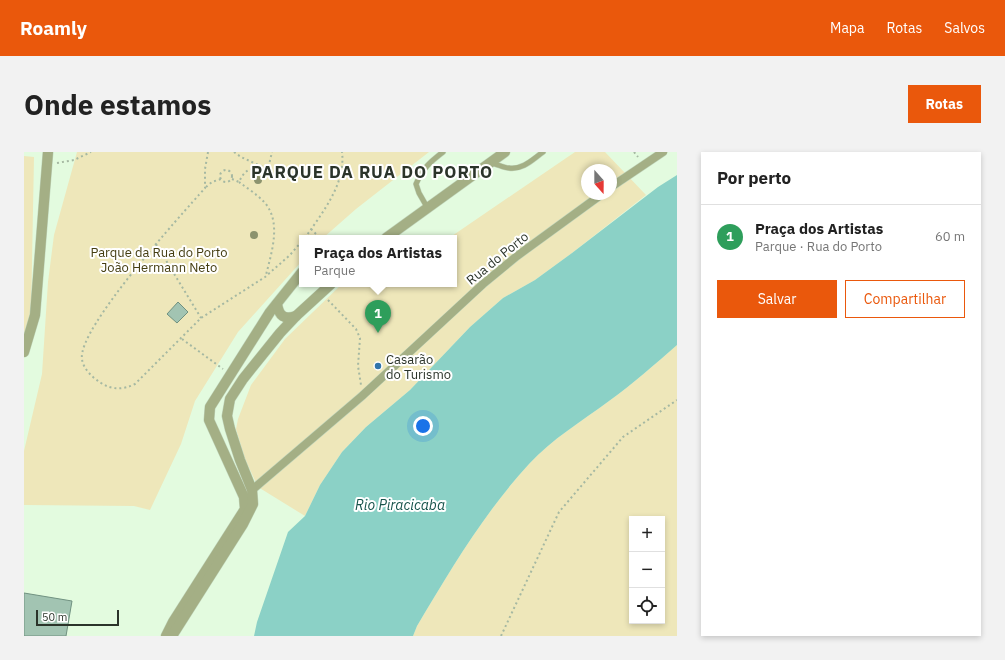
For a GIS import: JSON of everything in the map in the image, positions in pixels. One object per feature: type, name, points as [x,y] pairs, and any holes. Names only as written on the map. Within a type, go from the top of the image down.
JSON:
[{"type":"street","points":[[24,352],[35,315],[48,152]]},
{"type":"street","points":[[390,235],[505,152]]},
{"type":"street","points":[[617,183],[663,152]]},
{"type":"street","name":"Rua do Porto","points":[[252,490],[362,396],[483,284],[517,256],[594,200]]},
{"type":"street","points":[[166,636],[173,622],[244,509],[244,497],[209,420],[210,407],[277,304],[299,276]]},
{"type":"street","points":[[172,636],[243,524],[254,504],[252,490],[240,460],[227,416],[230,399],[243,379],[296,316],[328,287]]},
{"type":"street","points":[[277,304],[278,311],[283,316],[290,318],[296,316]]},
{"type":"lane","points":[[428,207],[419,193],[416,184],[422,171],[434,159],[444,152]]},
{"type":"lane","points":[[490,162],[509,168],[518,168],[525,165],[543,152]]},
{"type":"path","points":[[47,164],[74,160],[91,152]]},
{"type":"path","points":[[205,188],[205,169],[208,152]]},
{"type":"path","points":[[234,152],[240,157],[268,169]]},
{"type":"path","points":[[268,169],[272,152]]},
{"type":"path","points":[[307,235],[333,196],[343,165],[342,152]]},
{"type":"path","points":[[239,182],[243,174],[251,168],[268,169]]},
{"type":"path","points":[[220,179],[220,173],[223,170],[227,170],[232,173],[232,179]]},
{"type":"path","points":[[220,179],[205,188],[156,244],[130,276],[94,326],[87,338],[82,352],[82,359],[87,370],[96,380],[102,384],[118,389],[126,388],[135,384],[201,318],[265,276],[282,263],[299,244]]},
{"type":"path","points":[[220,179],[226,182],[232,179],[239,182],[266,204],[271,214],[274,232],[273,246],[265,276]]},
{"type":"path","points":[[311,229],[317,235]]},
{"type":"path","points":[[156,244],[201,318]]},
{"type":"path","points":[[322,293],[356,329],[360,338],[358,366],[362,396]]},
{"type":"path","points":[[181,338],[231,374]]},
{"type":"path","points":[[501,636],[560,512],[623,437],[677,400]]},
{"type":"green space","name":"Parque da Rua do Porto João Hermann Neto","points":[[77,152],[429,152],[356,209],[326,235],[299,235],[299,264],[238,332],[195,401],[181,444],[150,510],[134,506],[24,505],[24,451],[42,374],[48,282],[54,235]]},
{"type":"green space","points":[[575,152],[605,152],[616,164],[581,164],[581,200],[617,200],[617,165],[646,195],[535,280],[503,298],[470,327],[410,390],[366,427],[342,452],[320,485],[305,516],[258,487],[245,459],[236,429],[238,419],[251,385],[285,339],[339,287],[457,287],[457,235],[453,235]]},
{"type":"green space","points":[[24,156],[34,157],[31,315],[24,339]]},
{"type":"green space","points":[[677,345],[677,636],[413,636],[417,626],[469,542],[497,502],[529,464],[557,438],[627,388]]},
{"type":"water","name":"Rio Piracicaba","points":[[677,175],[677,345],[627,388],[547,446],[529,464],[497,502],[469,542],[417,626],[413,636],[254,636],[257,622],[288,532],[305,516],[320,485],[342,452],[366,427],[410,390],[470,327],[503,298],[535,280],[658,187]]},
{"type":"building","points":[[178,302],[188,312],[177,323],[167,314]]},
{"type":"building","points":[[24,593],[72,601],[66,636],[24,636]]},
{"type":"place","name":"Praça dos Artistas","points":[[378,333]]},
{"type":"place","name":"Casarão do Turismo","points":[[378,366]]},
{"type":"district","name":"PARQUE DA RUA DO PORTO","points":[[372,172]]}]
